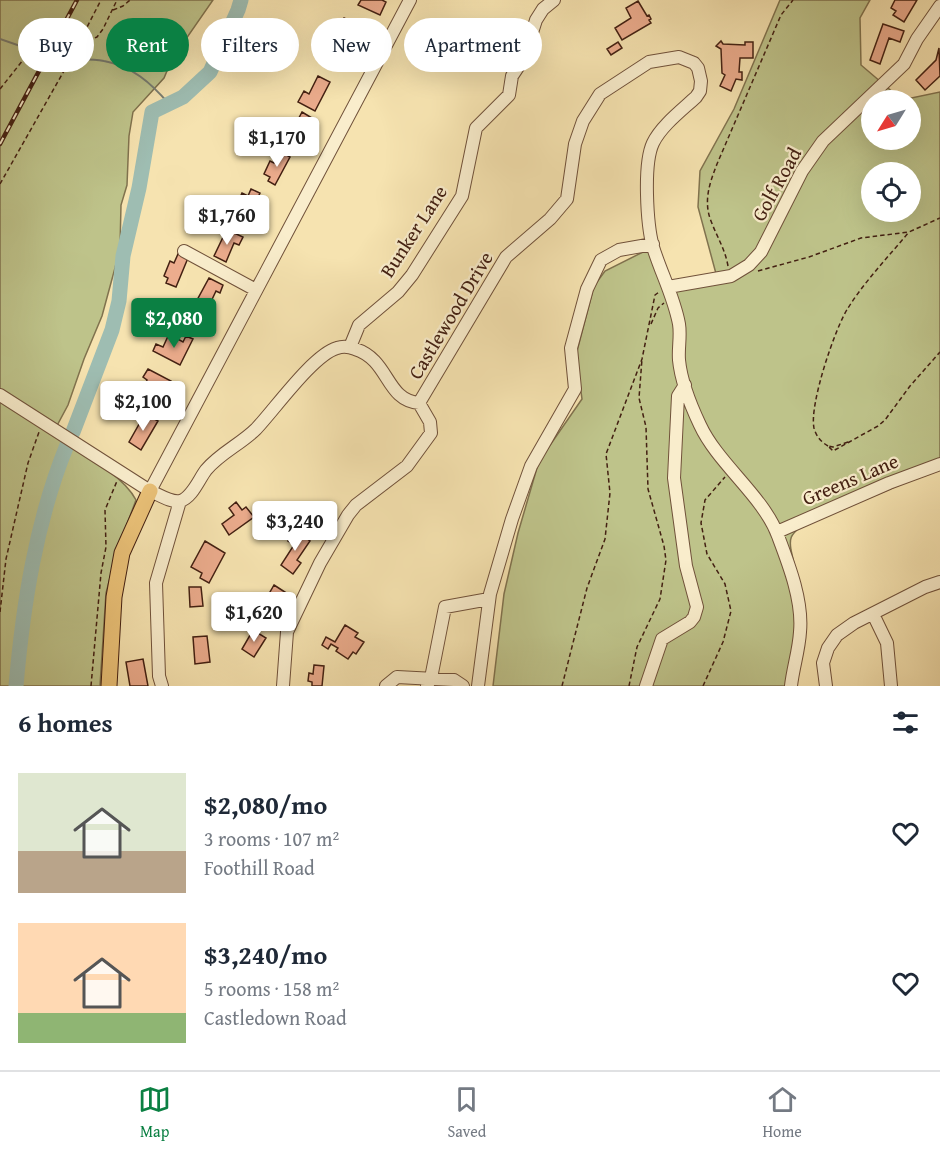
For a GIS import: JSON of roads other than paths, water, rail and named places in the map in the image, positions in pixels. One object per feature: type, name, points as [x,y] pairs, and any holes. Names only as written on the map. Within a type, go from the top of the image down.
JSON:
[{"type":"main road","points":[[109,686],[114,597],[122,553],[150,490]]},
{"type":"street","points":[[150,490],[410,0]]},
{"type":"street","name":"Bunker Lane","points":[[350,347],[359,325],[398,292],[412,275],[462,196],[476,128],[509,95],[512,76],[526,52],[536,20],[543,9],[555,0]]},
{"type":"street","name":"Golf Road","points":[[668,291],[730,276],[748,265],[761,252],[802,171],[823,141],[904,64],[917,39],[940,6]]},
{"type":"street","name":"Castlewood Drive","points":[[350,347],[372,357],[397,393],[405,400],[419,403],[506,257],[550,219],[567,199],[575,144],[583,121],[600,94],[649,62],[679,57],[694,63],[698,68],[701,81],[700,91],[660,133],[653,142],[650,153],[647,186],[652,244],[679,326],[679,361],[685,386],[700,426],[777,532],[800,609],[800,632],[791,686]]},
{"type":"street","points":[[478,686],[489,600],[512,519],[531,466],[576,388],[571,348],[586,289],[601,260],[619,250],[652,244]]},
{"type":"street","points":[[184,251],[256,290]]},
{"type":"street","points":[[0,395],[150,490],[173,501],[180,501],[188,496],[221,455],[255,429],[317,360],[337,348],[350,347]]},
{"type":"street","points":[[646,686],[662,639],[690,622],[697,607],[684,556],[674,478],[678,396],[685,386]]},
{"type":"street","points":[[283,686],[287,632],[320,563],[348,515],[356,505],[407,466],[431,434],[430,422],[419,403]]},
{"type":"street","name":"Greens Lane","points":[[777,532],[889,483],[940,464]]},
{"type":"street","points":[[162,686],[159,676],[156,583],[180,501]]},
{"type":"street","points":[[826,686],[823,663],[828,648],[837,635],[925,587],[940,582]]},
{"type":"street","points":[[429,682],[445,607],[489,600]]},
{"type":"street","points":[[873,614],[886,643],[891,686]]},
{"type":"street","points":[[386,686],[397,677],[429,682],[454,680],[464,686]]},
{"type":"waterway","points":[[73,432],[112,330],[119,301],[123,256],[139,188],[152,112],[183,97],[210,72],[241,0]]},
{"type":"waterway","points":[[0,39],[18,45]]},
{"type":"waterway","points":[[94,60],[114,63],[132,71],[148,82],[169,104]]},
{"type":"waterway","points":[[16,686],[32,564],[47,503],[67,445]]},
{"type":"railway","points":[[0,144],[77,0]]}]
